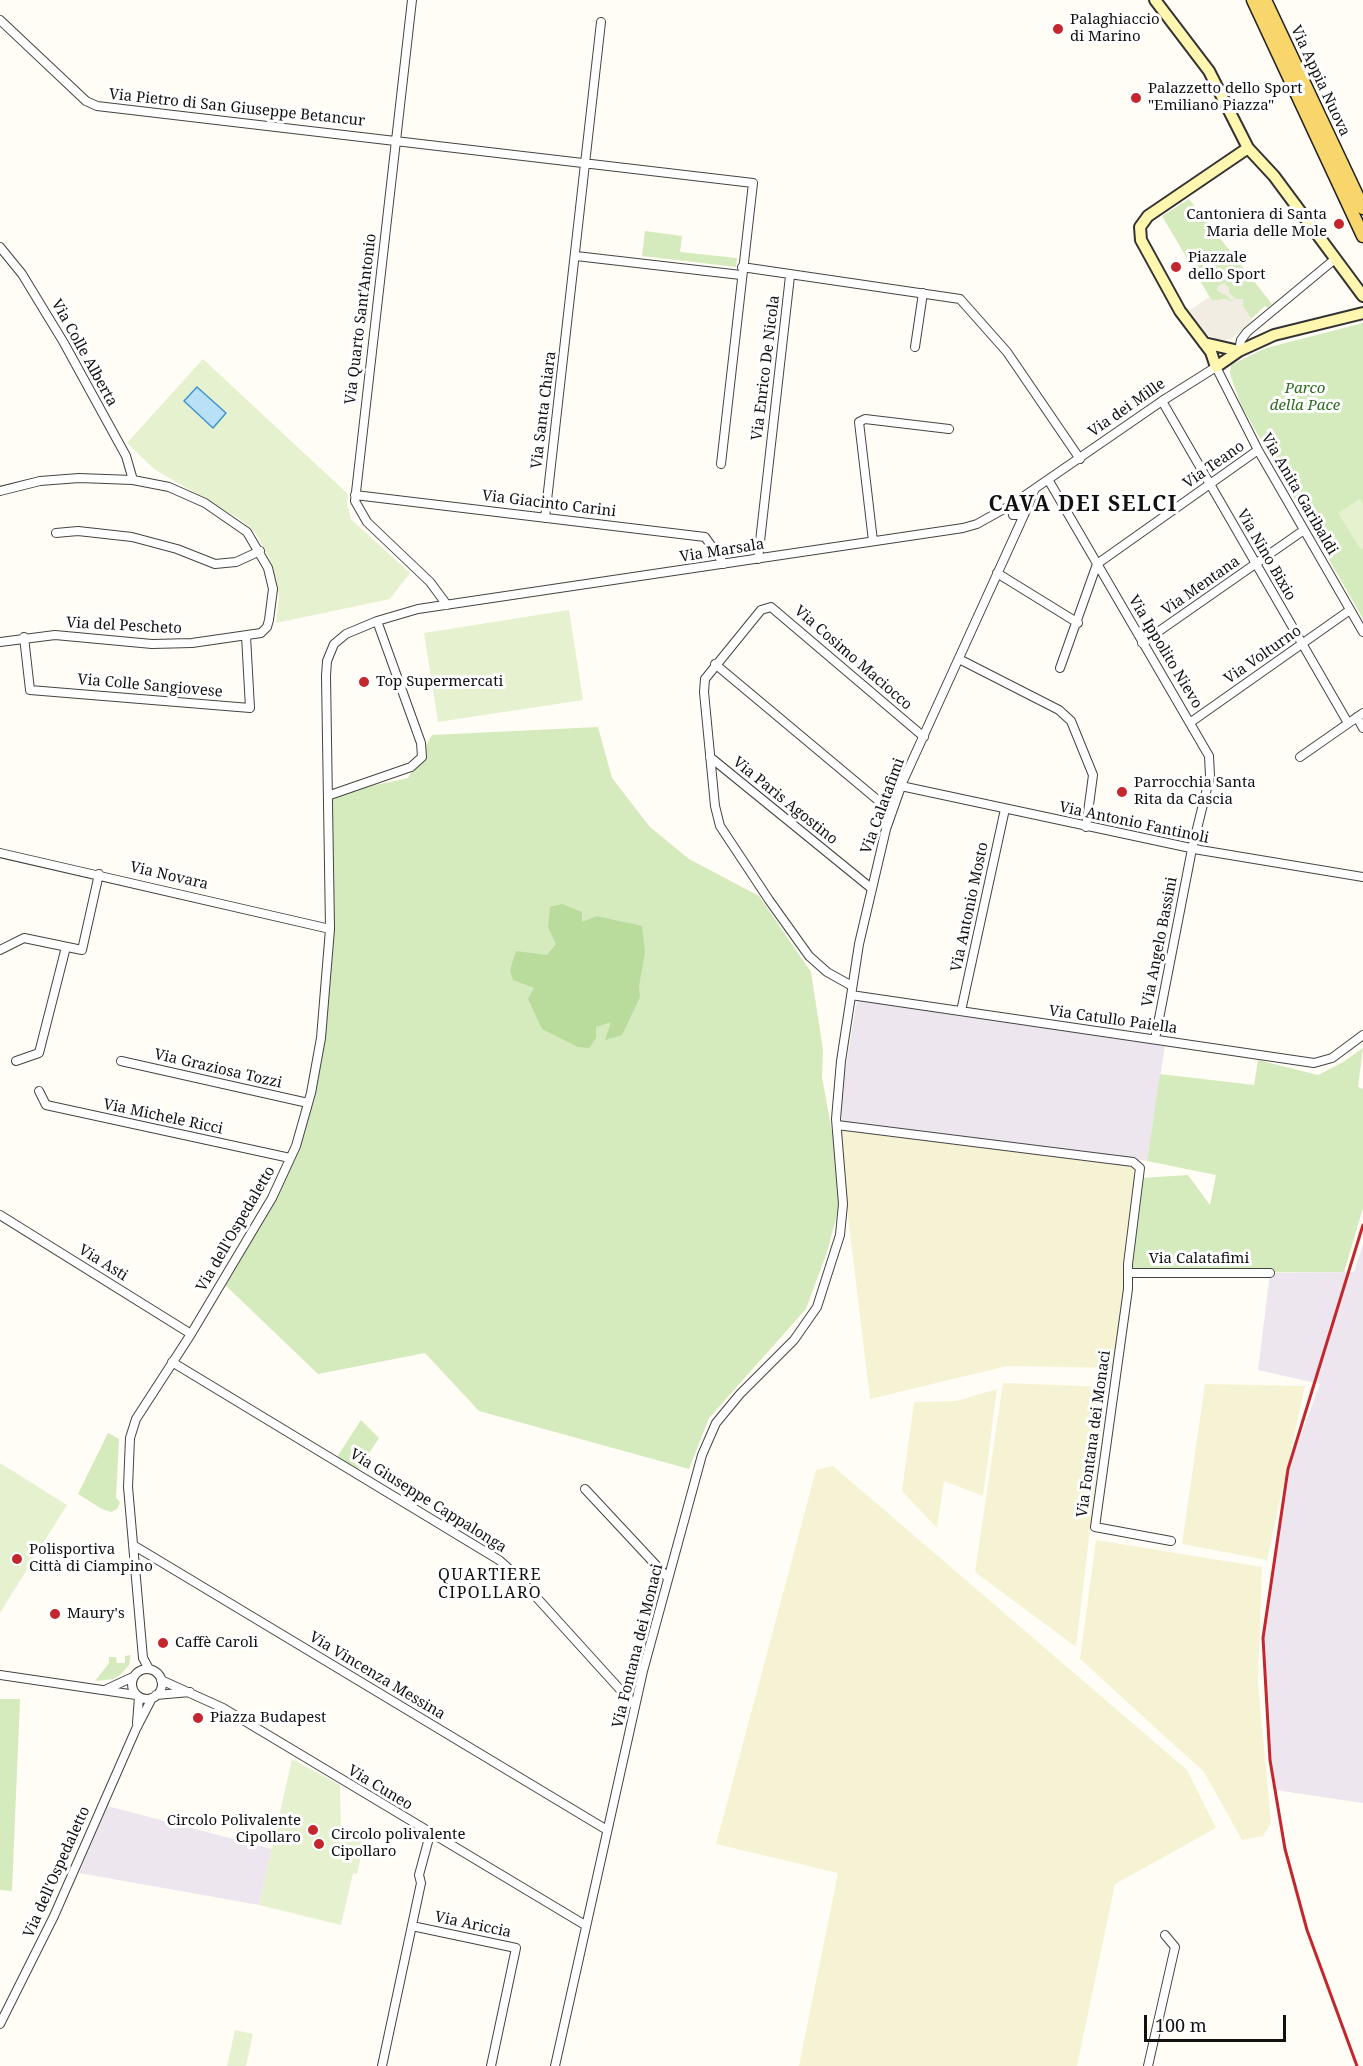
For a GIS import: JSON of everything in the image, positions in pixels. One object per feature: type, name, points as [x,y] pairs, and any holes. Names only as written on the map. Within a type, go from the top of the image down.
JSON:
[{"type":"main road","name":"Via Appia Nuova","points":[[1253,0],[1363,236]]},
{"type":"main road","name":"Via Appia Nuova","points":[[1265,0],[1363,208]]},
{"type":"street","name":"Via Quarto Sant'Antonio","points":[[355,495],[412,0]]},
{"type":"street","points":[[1155,0],[1209,71],[1248,148],[1274,176],[1363,296]]},
{"type":"street","name":"Via Pietro di San Giuseppe Betancur","points":[[0,20],[53,67],[86,101],[97,106],[753,183],[742,271]]},
{"type":"street","name":"Via Santa Chiara","points":[[545,518],[587,163],[600,22]]},
{"type":"street","points":[[1216,367],[1211,352],[1180,311],[1141,240],[1140,227],[1148,216],[1248,148]]},
{"type":"street","name":"Via Colle Alberta","points":[[0,247],[22,274],[64,343],[126,456],[132,480]]},
{"type":"street","points":[[576,255],[742,271],[787,273],[790,276]]},
{"type":"street","name":"Via dei Mille","points":[[1239,351],[1241,340],[1247,332],[1335,260]]},
{"type":"street","points":[[721,464],[742,271]]},
{"type":"street","name":"Via Enrico De Nicola","points":[[758,559],[790,276],[954,297],[967,304],[1007,352],[1080,459]]},
{"type":"street","points":[[915,347],[923,293]]},
{"type":"street","name":"Via dei Mille","points":[[1011,505],[1239,351],[1289,331],[1363,313]]},
{"type":"street","points":[[1204,342],[1239,351]]},
{"type":"street","name":"Via Anita Garibaldi","points":[[1216,367],[1258,450],[1363,632]]},
{"type":"street","name":"Via Nino Bixio","points":[[1162,401],[1348,723]]},
{"type":"street","points":[[873,541],[859,422],[865,419],[949,429]]},
{"type":"street","name":"Via Teano","points":[[1097,564],[1258,450]]},
{"type":"street","points":[[0,491],[59,479],[132,480],[158,484],[205,503],[241,526],[260,551],[270,579],[272,604],[267,627],[261,633],[246,636]]},
{"type":"street","name":"Via Ippolito Nievo","points":[[1049,481],[1142,643],[1206,748],[1210,766],[1192,849]]},
{"type":"street","points":[[998,513],[1024,515],[1034,491]]},
{"type":"street","points":[[355,495],[357,508],[367,522],[430,582],[447,605]]},
{"type":"street","name":"Via Giacinto Carini","points":[[355,495],[706,537],[724,564]]},
{"type":"street","points":[[1011,505],[1013,515]]},
{"type":"street","name":"Via Marsala","points":[[447,605],[970,526],[1011,505]]},
{"type":"street","name":"Via Calatafimi","points":[[829,1271],[840,1235],[843,1204],[837,1125],[841,1061],[871,888],[901,786],[1024,515]]},
{"type":"street","name":"Via Mentana","points":[[1142,643],[1305,530]]},
{"type":"street","points":[[56,533],[78,531],[132,537],[169,546],[215,564],[236,562],[260,551]]},
{"type":"street","points":[[1060,668],[1078,623],[1097,564]]},
{"type":"street","points":[[998,573],[1078,623]]},
{"type":"street","name":"Via dell'Ospedaletto","points":[[148,1668],[143,1658],[128,1487],[130,1438],[136,1419],[191,1334],[272,1198],[290,1158],[308,1103],[321,1038],[330,929],[327,661],[332,649],[340,639],[377,621],[401,613],[447,605]]},
{"type":"street","name":"Via Cosimo Maciocco","points":[[715,664],[760,610],[775,608],[924,737]]},
{"type":"street","name":"Via Volturno","points":[[1191,722],[1350,610]]},
{"type":"street","points":[[330,795],[411,767],[422,757],[421,743],[377,621]]},
{"type":"street","name":"Via del Pescheto","points":[[0,642],[24,637],[55,635],[152,644],[192,643],[246,636]]},
{"type":"street","name":"Via Colle Sangiovese","points":[[24,637],[30,690],[250,708],[246,636]]},
{"type":"street","points":[[960,659],[1059,711],[1071,721],[1094,780],[1086,827]]},
{"type":"street","points":[[715,664],[892,812]]},
{"type":"street","name":"Via Catullo Paiella","points":[[715,664],[706,676],[704,688],[716,810],[725,834],[809,956],[852,990],[961,1011],[1314,1063],[1332,1058],[1363,1035]]},
{"type":"street","points":[[1300,757],[1360,715],[1363,728]]},
{"type":"street","name":"Via Paris Agostino","points":[[710,757],[871,888]]},
{"type":"street","name":"Via Antonio Fantinoli","points":[[901,786],[1192,849],[1363,877]]},
{"type":"street","name":"Via Antonio Mosto","points":[[961,1011],[1005,809]]},
{"type":"street","name":"Via Angelo Bassini","points":[[1155,1039],[1192,849]]},
{"type":"street","name":"Via Novara","points":[[0,853],[330,929]]},
{"type":"street","points":[[0,950],[24,938],[80,950],[83,948],[99,874]]},
{"type":"street","points":[[16,1061],[39,1053],[66,947]]},
{"type":"street","name":"Via Graziosa Tozzi","points":[[121,1060],[308,1103]]},
{"type":"street","name":"Via Michele Ricci","points":[[39,1091],[46,1105],[290,1158]]},
{"type":"street","name":"Via Calatafimi","points":[[837,1125],[1133,1162],[1140,1168],[1141,1178],[1121,1339]]},
{"type":"street","name":"Via Asti","points":[[0,1215],[191,1334]]},
{"type":"street","name":"Via Fontana dei Monaci","points":[[555,2066],[635,1706],[702,1455],[716,1423],[740,1394],[794,1340],[817,1307],[829,1271]]},
{"type":"street","name":"Via Calatafimi","points":[[1128,1273],[1270,1273]]},
{"type":"street","name":"Via Fontana dei Monaci","points":[[1121,1339],[1095,1527],[1171,1541]]},
{"type":"street","name":"Via Giuseppe Cappalonga","points":[[172,1362],[499,1560],[518,1577],[635,1706]]},
{"type":"street","points":[[585,1489],[668,1578]]},
{"type":"street","name":"Via Vincenza Messina","points":[[133,1545],[607,1830]]},
{"type":"street","points":[[138,1696],[131,1687],[134,1674],[143,1658]]},
{"type":"street","points":[[106,1690],[148,1668],[157,1672],[162,1680],[161,1689],[154,1697]]},
{"type":"street","points":[[0,1674],[138,1696],[169,1696],[191,1692]]},
{"type":"street","name":"Via Cuneo","points":[[162,1680],[191,1692],[585,1925]]},
{"type":"street","name":"Via dell'Ospedaletto","points":[[136,1729],[138,1696]]},
{"type":"street","name":"Via dell'Ospedaletto","points":[[0,2024],[54,1916],[136,1729],[154,1697]]},
{"type":"street","name":"Via Ariccia","points":[[382,2066],[421,1882],[419,1875],[429,1838]]},
{"type":"street","name":"Via Ariccia","points":[[411,1926],[516,1948],[491,2066]]},
{"type":"street","points":[[1148,2066],[1174,1947],[1165,1935]]},
{"type":"shaded area","name":"Piazzale dello Sport","points":[[1224,283],[1229,288],[1229,293],[1236,299],[1243,299],[1243,306],[1253,321],[1231,339],[1218,341],[1203,332],[1189,311],[1209,297],[1212,301],[1224,299],[1235,304],[1226,295],[1217,291],[1218,286]]},
{"type":"shaded area","points":[[857,1000],[1165,1046],[1147,1161],[842,1123],[841,1095]]},
{"type":"shaded area","points":[[837,1125],[1028,1149],[1140,1168],[1118,1368],[1007,1366],[870,1399]]},
{"type":"shaded area","points":[[1363,1244],[1363,1803],[1275,1790],[1270,1760],[1263,1638],[1288,1469],[1320,1384],[1258,1370],[1270,1273],[1354,1272]]},
{"type":"shaded area","points":[[1003,1383],[1107,1387],[1076,1647],[975,1572]]},
{"type":"shaded area","points":[[1205,1384],[1305,1386],[1267,1560],[1182,1544]]},
{"type":"shaded area","points":[[997,1389],[983,1496],[944,1481],[937,1528],[902,1491],[914,1402],[956,1401]]},
{"type":"shaded area","points":[[833,1466],[1187,1770],[1216,1828],[1115,1884],[1077,2066],[799,2066],[838,1873],[716,1844],[816,1470]]},
{"type":"shaded area","points":[[1096,1540],[1262,1567],[1258,1683],[1271,1823],[1263,1836],[1242,1840],[1204,1772],[1080,1659]]},
{"type":"shaded area","points":[[107,1806],[272,1849],[259,1905],[79,1873]]},
{"type":"green space","points":[[1189,199],[1272,304],[1268,308],[1265,306],[1251,319],[1242,306],[1224,299],[1212,301],[1162,216]]},
{"type":"green space","points":[[645,231],[682,236],[680,252],[737,258],[736,267],[642,256]]},
{"type":"green space","name":"Parco della Pace","points":[[1363,323],[1363,619],[1241,405],[1230,374],[1231,365],[1266,348]]},
{"type":"green space","points":[[203,359],[348,494],[347,504],[351,519],[410,573],[390,599],[276,623],[279,596],[274,573],[256,534],[241,520],[154,469],[127,443]]},
{"type":"green space","points":[[1360,499],[1363,504],[1363,548],[1361,550],[1338,513]]},
{"type":"green space","points":[[569,610],[583,700],[438,722],[424,633]]},
{"type":"green space","points":[[598,727],[612,778],[650,827],[689,859],[759,896],[811,972],[823,1050],[822,1077],[843,1192],[827,1252],[806,1309],[709,1418],[689,1469],[479,1411],[425,1353],[318,1374],[222,1282],[290,1158],[311,1093],[327,976],[330,795],[408,778],[432,735]]},
{"type":"green space","points":[[562,904],[582,912],[582,922],[597,916],[642,926],[645,952],[639,986],[640,997],[622,1035],[605,1040],[611,1022],[596,1027],[596,1038],[589,1048],[578,1047],[542,1029],[528,999],[534,988],[513,980],[510,970],[516,951],[547,955],[556,944],[548,927],[550,907]]},
{"type":"green space","points":[[1363,1048],[1358,1087],[1363,1089],[1363,1208],[1344,1272],[1128,1273],[1141,1178],[1188,1175],[1210,1205],[1216,1175],[1147,1161],[1160,1074],[1254,1085],[1258,1060],[1318,1075]]},
{"type":"green space","points":[[361,1420],[379,1438],[358,1470],[337,1457]]},
{"type":"green space","points":[[108,1433],[119,1439],[116,1498],[120,1502],[117,1509],[111,1512],[78,1494]]},
{"type":"green space","name":"Polisportiva Città di Ciampino","points":[[0,1463],[67,1505],[0,1613]]},
{"type":"green space","points":[[131,1655],[129,1665],[121,1674],[113,1679],[95,1681],[109,1663],[109,1657],[116,1657],[117,1663],[125,1663],[125,1656]]},
{"type":"green space","points":[[0,1699],[20,1699],[12,1891],[0,1890]]},
{"type":"green space","name":"Circolo polivalente Cipollaro","points":[[292,1759],[340,1785],[341,1833],[365,1839],[357,1874],[353,1873],[341,1925],[259,1905]]},
{"type":"green space","points":[[235,2030],[253,2034],[246,2066],[227,2066]]},
{"type":"water","points":[[197,387],[226,413],[213,428],[184,401]]},
{"type":"railway","points":[[1357,2066],[1307,1930],[1285,1849],[1270,1760],[1263,1638],[1288,1469],[1363,1225]]},
{"type":"place","name":"Palaghiaccio di Marino","points":[[1058,29]]},
{"type":"place","name":"Palazzetto dello Sport \"Emiliano Piazza\"","points":[[1136,98]]},
{"type":"place","name":"Cantoniera di Santa Maria delle Mole","points":[[1339,224]]},
{"type":"place","name":"Piazzale dello Sport","points":[[1176,267]]},
{"type":"place","name":"Top Supermercati","points":[[364,682]]},
{"type":"place","name":"Parrocchia Santa Rita da Cascia","points":[[1122,792]]},
{"type":"place","name":"Polisportiva Città di Ciampino","points":[[17,1559]]},
{"type":"place","name":"Maury's","points":[[55,1614]]},
{"type":"place","name":"Caffè Caroli","points":[[163,1643]]},
{"type":"place","name":"Piazza Budapest","points":[[198,1718]]},
{"type":"place","name":"Circolo Polivalente Cipollaro","points":[[313,1830]]},
{"type":"place","name":"Circolo polivalente Cipollaro","points":[[319,1844]]},
{"type":"district","name":"CAVA DEI SELCI","points":[[1083,505]]},
{"type":"district","name":"QUARTIERE CIPOLLARO","points":[[490,1584]]}]
